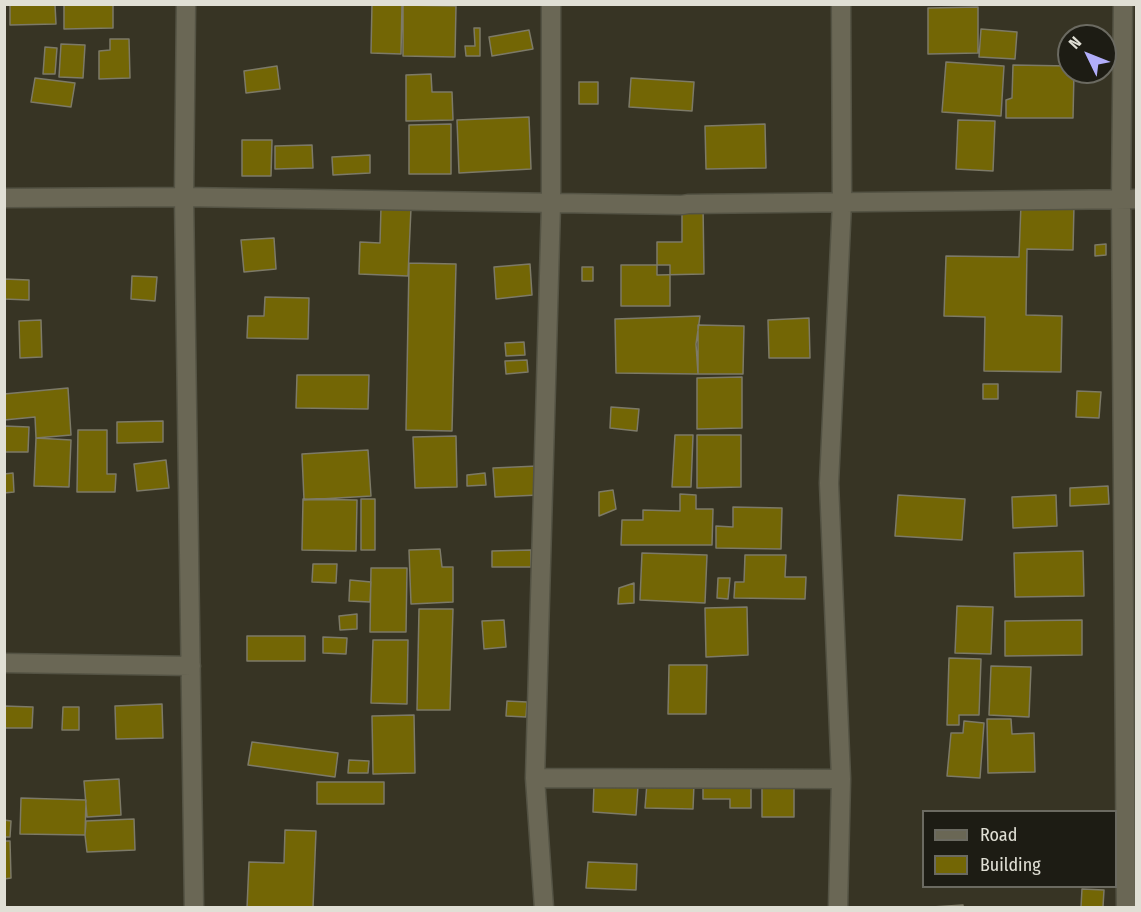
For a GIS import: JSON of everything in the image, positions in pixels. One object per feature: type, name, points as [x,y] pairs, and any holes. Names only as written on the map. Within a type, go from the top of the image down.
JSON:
[{"type":"street","points":[[186,4],[184,197],[194,908]]},
{"type":"street","points":[[544,908],[535,778],[551,204],[551,4]]},
{"type":"street","points":[[838,908],[841,779],[829,483],[842,202],[841,4]]},
{"type":"street","points":[[1123,4],[1129,199],[1125,908]]},
{"type":"street","points":[[4,198],[184,197],[682,205],[1129,199]]},
{"type":"street","points":[[4,663],[191,666]]},
{"type":"street","points":[[535,778],[841,779]]},
{"type":"building","points":[[64,4],[113,5],[113,28],[64,29]]},
{"type":"building","points":[[372,4],[402,4],[401,54],[371,53]]},
{"type":"building","points":[[10,5],[55,5],[56,24],[10,25]]},
{"type":"building","points":[[403,5],[456,6],[455,57],[403,56]]},
{"type":"building","points":[[978,7],[978,53],[928,54],[928,8]]},
{"type":"building","points":[[474,28],[480,28],[480,56],[466,56],[465,46],[475,46]]},
{"type":"building","points":[[981,29],[1017,32],[1015,59],[979,57]]},
{"type":"building","points":[[529,30],[533,49],[492,56],[489,37]]},
{"type":"building","points":[[110,39],[129,39],[130,78],[99,79],[99,51],[110,50]]},
{"type":"building","points":[[61,44],[85,45],[83,78],[59,77]]},
{"type":"building","points":[[45,47],[57,48],[55,74],[43,74]]},
{"type":"building","points":[[946,62],[1004,66],[1001,116],[942,112]]},
{"type":"building","points":[[1013,65],[1057,66],[1057,84],[1074,84],[1073,118],[1006,118],[1006,100],[1012,98]]},
{"type":"building","points":[[277,66],[280,89],[246,93],[244,71]]},
{"type":"building","points":[[431,74],[432,92],[452,92],[453,120],[406,121],[406,75]]},
{"type":"building","points":[[35,78],[75,83],[71,107],[31,102]]},
{"type":"building","points":[[631,78],[694,82],[692,111],[629,107]]},
{"type":"building","points":[[579,82],[598,82],[598,104],[579,104]]},
{"type":"building","points":[[529,117],[531,169],[459,173],[457,120]]},
{"type":"building","points":[[958,120],[995,121],[993,171],[956,169]]},
{"type":"building","points":[[451,124],[451,174],[409,174],[409,125]]},
{"type":"building","points":[[765,124],[766,168],[706,169],[705,126]]},
{"type":"building","points":[[242,140],[272,140],[271,176],[242,176]]},
{"type":"building","points":[[312,145],[313,168],[275,169],[275,146]]},
{"type":"building","points":[[370,155],[370,173],[333,175],[332,157]]},
{"type":"building","points":[[1021,204],[1074,205],[1073,250],[1027,249],[1026,315],[1062,316],[1061,372],[984,371],[985,317],[944,316],[946,256],[1019,257]]},
{"type":"building","points":[[682,205],[703,205],[704,274],[657,275],[657,242],[682,242]]},
{"type":"building","points":[[381,207],[411,208],[408,276],[359,274],[360,242],[380,243]]},
{"type":"building","points":[[274,238],[276,269],[244,272],[241,240]]},
{"type":"building","points":[[1106,244],[1106,255],[1095,256],[1095,245]]},
{"type":"building","points":[[409,263],[456,264],[452,431],[406,430]]},
{"type":"building","points":[[530,264],[532,295],[496,299],[494,267]]},
{"type":"building","points":[[621,265],[670,265],[670,306],[621,306]]},
{"type":"building","points":[[582,267],[593,267],[593,281],[582,281]]},
{"type":"building","points":[[132,276],[157,277],[155,301],[131,299]]},
{"type":"building","points":[[4,279],[29,280],[29,300],[4,299]]},
{"type":"building","points":[[265,297],[309,298],[308,339],[247,338],[248,316],[264,316]]},
{"type":"building","points":[[700,316],[696,344],[698,374],[616,373],[615,319]]},
{"type":"building","points":[[809,318],[810,358],[769,358],[768,320]]},
{"type":"building","points":[[41,320],[42,357],[20,358],[19,321]]},
{"type":"building","points":[[698,325],[744,326],[743,374],[698,374]]},
{"type":"building","points":[[524,342],[525,355],[506,356],[505,343]]},
{"type":"building","points":[[527,360],[528,372],[506,374],[505,361]]},
{"type":"building","points":[[297,375],[369,375],[368,409],[296,408]]},
{"type":"building","points":[[742,377],[742,428],[697,429],[697,378]]},
{"type":"building","points":[[983,384],[998,384],[998,399],[983,399]]},
{"type":"building","points":[[68,388],[71,435],[36,438],[35,417],[4,420],[4,394]]},
{"type":"building","points":[[1077,391],[1101,392],[1099,418],[1076,417]]},
{"type":"building","points":[[611,407],[639,409],[637,431],[610,428]]},
{"type":"building","points":[[163,421],[163,442],[117,443],[117,422]]},
{"type":"building","points":[[4,426],[29,427],[28,452],[4,452]]},
{"type":"building","points":[[78,430],[107,430],[107,474],[116,474],[115,492],[77,492]]},
{"type":"building","points":[[675,435],[693,435],[691,487],[672,487]]},
{"type":"building","points":[[697,435],[741,435],[741,487],[697,488]]},
{"type":"building","points":[[456,436],[457,487],[415,488],[413,437]]},
{"type":"building","points":[[36,438],[71,440],[69,487],[34,486]]},
{"type":"building","points":[[368,450],[371,496],[304,500],[302,454]]},
{"type":"building","points":[[166,460],[169,488],[137,491],[134,464]]},
{"type":"building","points":[[538,466],[539,495],[495,497],[493,468]]},
{"type":"building","points":[[13,473],[14,492],[4,493],[4,474]]},
{"type":"building","points":[[485,473],[486,485],[467,486],[467,475]]},
{"type":"building","points":[[1108,486],[1109,504],[1070,506],[1070,488]]},
{"type":"building","points":[[613,490],[616,509],[599,516],[599,492]]},
{"type":"building","points":[[680,494],[696,495],[696,509],[713,509],[712,545],[621,545],[622,520],[643,520],[643,510],[680,511]]},
{"type":"building","points":[[898,495],[965,499],[962,540],[895,536]]},
{"type":"building","points":[[1056,495],[1057,526],[1013,528],[1012,497]]},
{"type":"building","points":[[303,499],[357,500],[356,551],[302,550]]},
{"type":"building","points":[[361,499],[375,499],[375,550],[361,550]]},
{"type":"building","points":[[733,507],[782,508],[781,549],[716,548],[716,526],[733,527]]},
{"type":"building","points":[[440,549],[442,567],[453,567],[453,602],[411,604],[409,550]]},
{"type":"building","points":[[531,550],[531,567],[492,567],[492,551]]},
{"type":"building","points":[[1083,551],[1084,596],[1015,597],[1014,553]]},
{"type":"building","points":[[642,553],[707,555],[705,603],[640,600]]},
{"type":"building","points":[[745,555],[786,555],[785,577],[806,577],[805,599],[734,598],[735,582],[744,582]]},
{"type":"building","points":[[313,564],[337,564],[336,583],[312,582]]},
{"type":"building","points":[[371,568],[407,568],[406,632],[370,632]]},
{"type":"building","points":[[718,578],[730,578],[728,599],[717,598]]},
{"type":"building","points":[[350,580],[371,582],[370,602],[349,601]]},
{"type":"building","points":[[634,583],[634,603],[618,604],[619,588]]},
{"type":"building","points":[[957,606],[993,607],[991,654],[955,653]]},
{"type":"building","points":[[747,607],[748,655],[706,657],[705,608]]},
{"type":"building","points":[[419,609],[453,609],[450,710],[417,710]]},
{"type":"building","points":[[357,614],[357,629],[340,630],[339,616]]},
{"type":"building","points":[[504,620],[506,647],[484,649],[482,621]]},
{"type":"building","points":[[1082,620],[1082,655],[1005,656],[1005,621]]},
{"type":"building","points":[[247,636],[305,636],[305,661],[247,661]]},
{"type":"building","points":[[323,637],[347,638],[346,654],[323,653]]},
{"type":"building","points":[[373,640],[408,640],[407,704],[371,703]]},
{"type":"building","points":[[949,658],[981,659],[979,715],[959,715],[959,725],[947,725]]},
{"type":"building","points":[[669,665],[707,665],[706,714],[668,714]]},
{"type":"building","points":[[991,666],[1031,667],[1029,717],[989,715]]},
{"type":"building","points":[[507,701],[527,702],[526,717],[506,716]]},
{"type":"building","points":[[162,704],[163,738],[116,739],[115,706]]},
{"type":"building","points":[[4,706],[33,707],[32,728],[4,728]]},
{"type":"building","points":[[63,707],[79,707],[79,730],[62,730]]},
{"type":"building","points":[[414,715],[415,773],[373,774],[372,716]]},
{"type":"building","points":[[987,719],[1011,719],[1012,734],[1034,733],[1035,772],[988,773]]},
{"type":"building","points":[[964,721],[984,723],[980,778],[947,776],[951,733],[963,733]]},
{"type":"building","points":[[252,742],[338,753],[335,777],[248,765]]},
{"type":"building","points":[[349,760],[369,761],[368,773],[348,773]]},
{"type":"building","points":[[119,779],[121,815],[87,817],[84,781]]},
{"type":"building","points":[[317,782],[384,782],[384,804],[317,804]]},
{"type":"building","points":[[703,782],[751,782],[751,808],[730,808],[730,799],[703,799]]},
{"type":"building","points":[[647,783],[694,784],[693,809],[645,808]]},
{"type":"building","points":[[594,784],[638,786],[636,815],[593,812]]},
{"type":"building","points":[[762,785],[794,785],[794,817],[762,817]]},
{"type":"building","points":[[21,798],[86,800],[85,835],[20,834]]},
{"type":"building","points":[[134,819],[135,850],[87,852],[86,821]]},
{"type":"building","points":[[4,820],[11,821],[10,837],[4,837]]},
{"type":"building","points":[[285,830],[316,831],[313,908],[247,908],[249,862],[284,863]]},
{"type":"building","points":[[4,841],[10,841],[11,878],[4,879]]},
{"type":"building","points":[[588,862],[637,864],[636,890],[586,888]]},
{"type":"building","points":[[1082,889],[1104,890],[1103,907],[1081,907]]},
{"type":"building","points":[[963,905],[963,908],[932,908],[932,907]]}]
